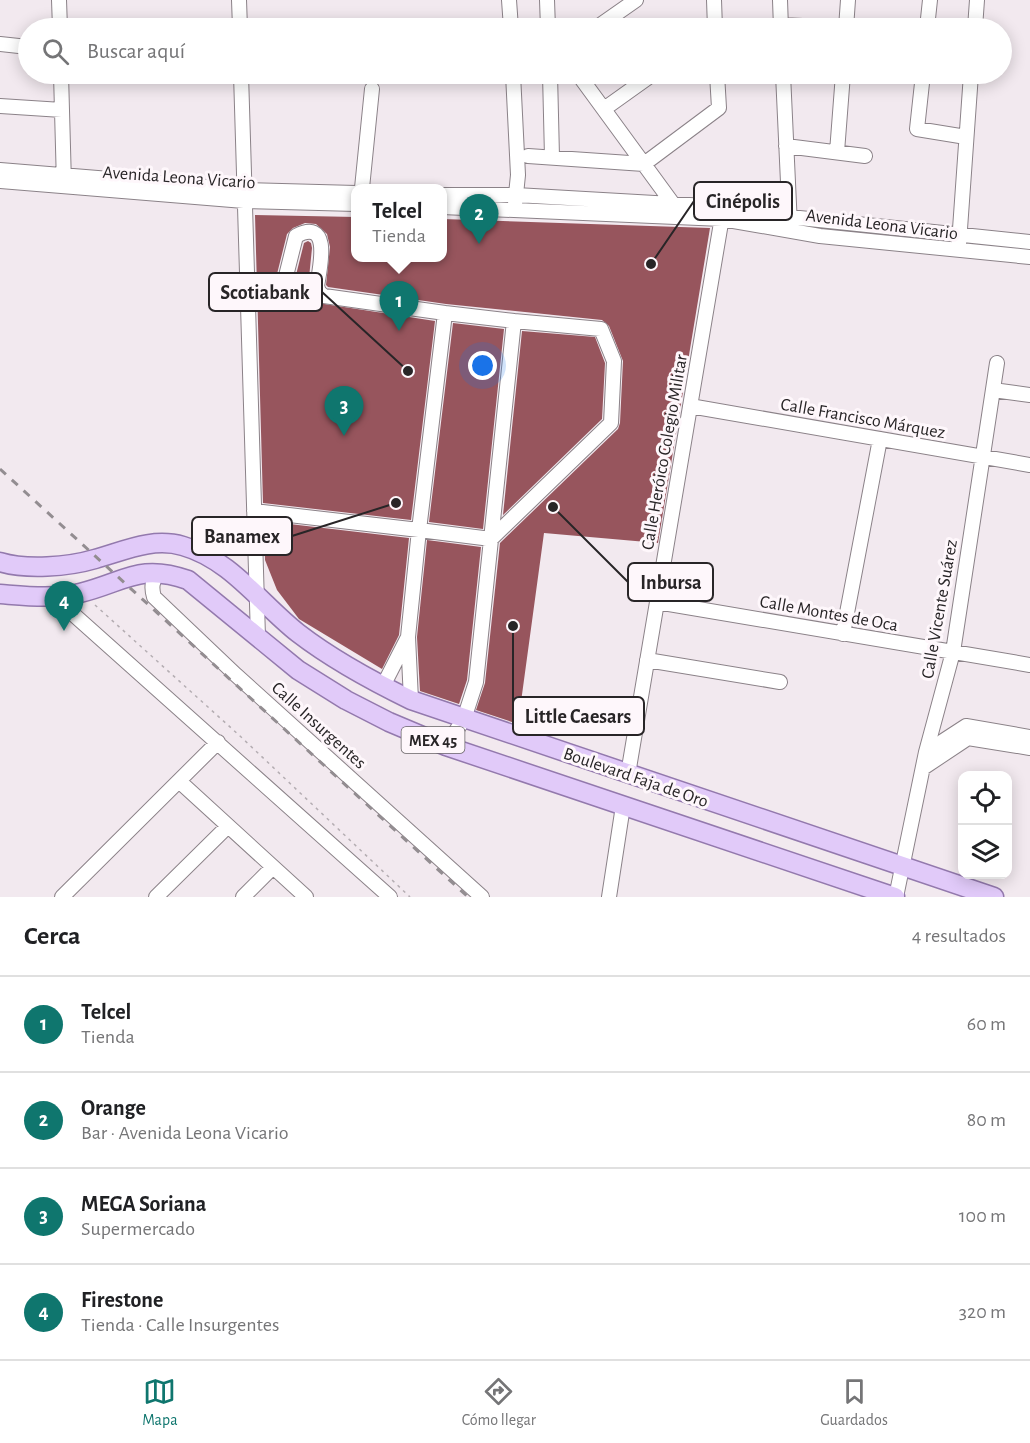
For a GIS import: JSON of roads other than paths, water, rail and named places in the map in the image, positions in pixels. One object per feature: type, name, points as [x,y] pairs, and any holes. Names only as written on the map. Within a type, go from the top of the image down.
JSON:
[{"type":"main road","name":"Boulevard Faja de Oro","points":[[0,562],[49,567],[92,560],[140,545],[160,543],[181,545],[203,553],[220,565],[313,645],[411,700],[994,897]]},
{"type":"main road","points":[[110,555],[129,576]]},
{"type":"main road","name":"Boulevard Faja de Oro","points":[[0,594],[54,597],[81,592],[142,573],[159,572],[188,580],[282,659],[346,700],[389,722],[446,746],[895,897]]},
{"type":"main road","points":[[282,659],[290,653],[295,642],[295,631]]},
{"type":"street","points":[[59,0],[60,18]]},
{"type":"street","points":[[239,0],[240,18]]},
{"type":"street","points":[[509,0],[510,18]]},
{"type":"street","points":[[547,0],[548,18]]},
{"type":"street","points":[[610,18],[636,0]]},
{"type":"street","points":[[714,0],[715,18]]},
{"type":"street","points":[[780,0],[781,18]]},
{"type":"street","points":[[847,18],[848,0]]},
{"type":"street","points":[[928,18],[930,0]]},
{"type":"street","points":[[976,18],[977,0]]},
{"type":"street","points":[[0,44],[18,46]]},
{"type":"street","points":[[61,84],[64,180]]},
{"type":"street","points":[[241,84],[258,637]]},
{"type":"street","points":[[513,84],[518,175],[515,202]]},
{"type":"street","points":[[550,84],[552,157]]},
{"type":"street","points":[[585,84],[673,204]]},
{"type":"street","points":[[604,109],[639,84]]},
{"type":"street","points":[[528,156],[644,164],[719,108],[718,84]]},
{"type":"street","points":[[783,84],[790,224]]},
{"type":"street","points":[[837,152],[842,84]]},
{"type":"street","points":[[921,84],[917,129],[966,137]]},
{"type":"street","points":[[958,251],[970,84]]},
{"type":"street","points":[[362,184],[372,89]]},
{"type":"street","points":[[0,106],[62,110]]},
{"type":"street","points":[[786,146],[865,156]]},
{"type":"street","name":"Avenida Leona Vicario","points":[[0,170],[64,180],[351,204]]},
{"type":"street","name":"Avenida Leona Vicario","points":[[0,180],[64,180]]},
{"type":"street","name":"Avenida Leona Vicario","points":[[244,195],[351,193]]},
{"type":"street","name":"Avenida Leona Vicario","points":[[447,195],[515,202],[723,213]]},
{"type":"street","name":"Avenida Leona Vicario","points":[[447,207],[515,202],[673,204],[790,224],[1024,241]]},
{"type":"street","name":"Calle Heróico Colegio Militar","points":[[628,774],[723,213]]},
{"type":"street","name":"Avenida Leona Vicario","points":[[790,224],[820,236],[1023,256]]},
{"type":"street","points":[[281,296],[296,236],[304,232],[311,232],[320,239],[322,248],[317,286],[318,292],[324,296],[445,313],[601,329],[614,361],[611,423],[491,539]]},
{"type":"street","points":[[1023,256],[1024,241]]},
{"type":"street","points":[[411,700],[408,637],[445,313]]},
{"type":"street","points":[[446,746],[464,719],[476,682],[514,321]]},
{"type":"street","name":"Calle Vicente Suárez","points":[[895,897],[926,752],[953,652],[997,363]]},
{"type":"street","points":[[993,390],[1030,395]]},
{"type":"street","name":"Calle Francisco Márquez","points":[[690,406],[1030,465]]},
{"type":"street","points":[[843,634],[880,439]]},
{"type":"street","points":[[254,511],[491,539]]},
{"type":"street","name":"Calle Insurgentes","points":[[159,572],[153,579],[154,597],[236,675],[482,897]]},
{"type":"street","points":[[54,597],[390,897]]},
{"type":"street","name":"Calle Montes de Oca","points":[[657,602],[1030,665]]},
{"type":"street","points":[[383,686],[408,637]]},
{"type":"street","points":[[647,660],[780,682]]},
{"type":"street","points":[[926,752],[966,726],[1027,742]]},
{"type":"street","points":[[923,768],[968,738],[1027,742]]},
{"type":"street","points":[[63,897],[218,742]]},
{"type":"street","points":[[179,781],[306,897]]},
{"type":"street","points":[[609,897],[623,806]]},
{"type":"street","points":[[156,897],[228,826]]},
{"type":"street","points":[[243,897],[273,867]]},
{"type":"railway","points":[[0,469],[468,897]]},
{"type":"place","name":"Orange","points":[[479,244]]},
{"type":"place","name":"Cinépolis","points":[[651,264]]},
{"type":"place","name":"Telcel","points":[[399,331]]},
{"type":"place","name":"Scotiabank","points":[[408,371]]},
{"type":"place","name":"MEGA Soriana","points":[[344,436]]},
{"type":"place","name":"Banamex","points":[[396,503]]},
{"type":"place","name":"Inbursa","points":[[553,507]]},
{"type":"place","name":"Little Caesars","points":[[513,626]]},
{"type":"place","name":"Firestone","points":[[64,631]]}]
